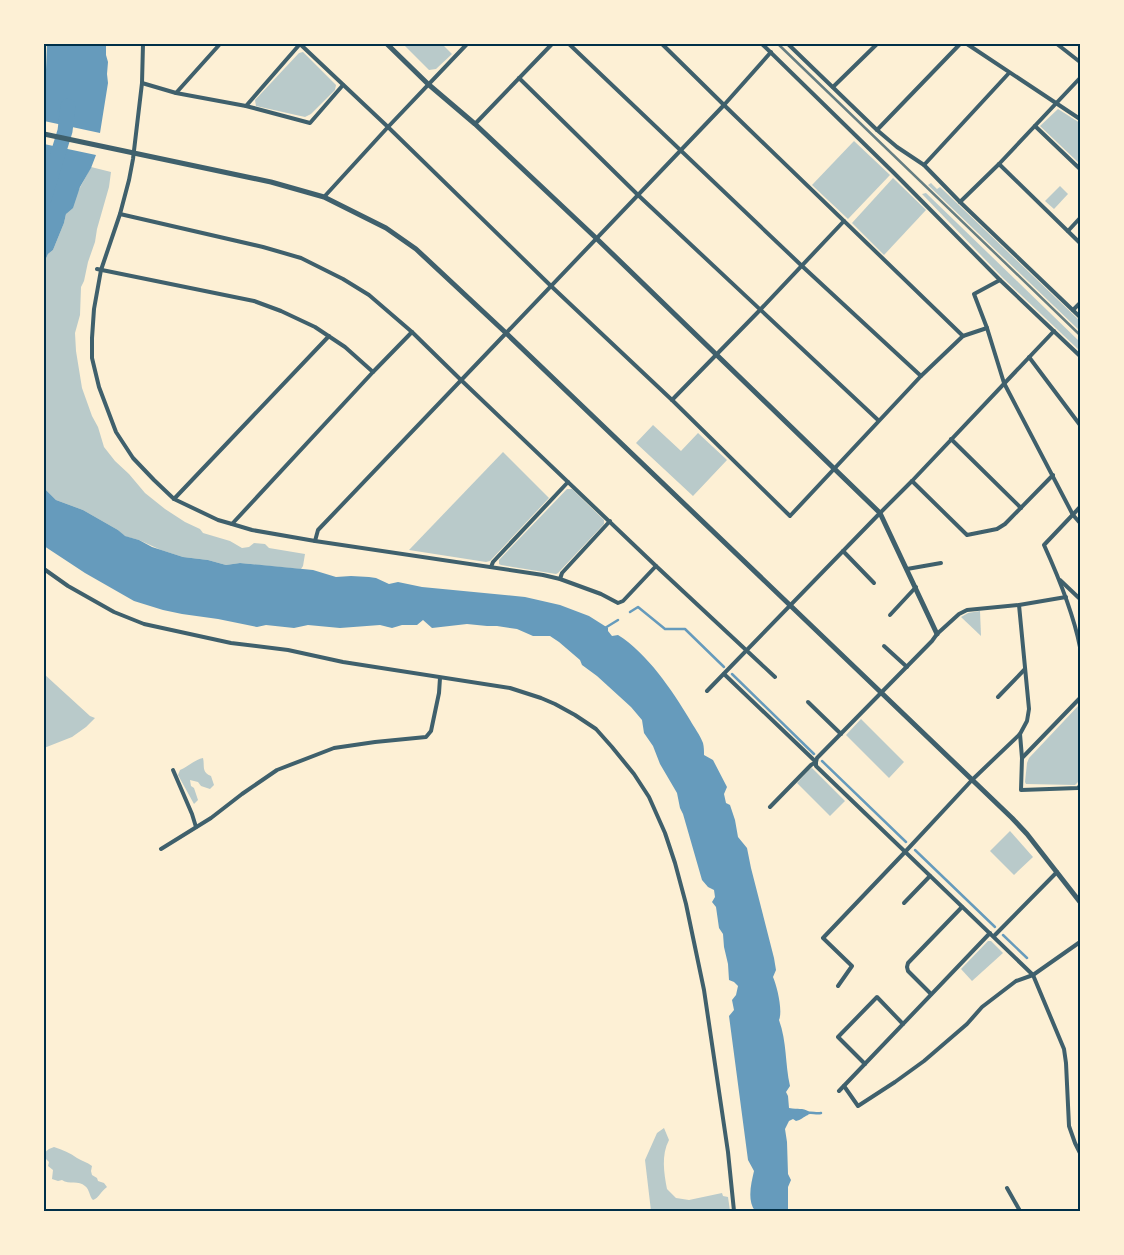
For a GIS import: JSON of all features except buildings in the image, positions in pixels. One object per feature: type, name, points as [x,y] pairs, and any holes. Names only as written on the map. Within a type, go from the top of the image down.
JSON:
[{"type":"street","points":[[142,44],[142,83],[134,153],[120,214],[99,270],[94,309],[92,358],[99,388],[116,432],[133,458],[154,480],[174,498],[218,520],[252,530],[560,578],[618,603],[623,601],[656,566]]},
{"type":"street","points":[[176,93],[220,44]]},
{"type":"street","points":[[246,106],[300,44],[672,400],[790,516],[921,376],[963,336],[986,328]]},
{"type":"street","points":[[387,44],[596,238],[880,513],[937,634]]},
{"type":"street","points":[[324,197],[428,84],[468,44]]},
{"type":"street","points":[[475,124],[552,44]]},
{"type":"street","points":[[569,44],[802,266],[921,376]]},
{"type":"street","points":[[662,44],[963,336]]},
{"type":"street","points":[[762,44],[1000,280],[1080,356]]},
{"type":"street","points":[[788,44],[876,130],[924,165],[960,202],[1080,316]]},
{"type":"street","points":[[833,87],[877,44]]},
{"type":"street","points":[[876,130],[960,44]]},
{"type":"street","points":[[967,44],[1080,119]]},
{"type":"street","points":[[1057,44],[1080,62]]},
{"type":"street","points":[[315,541],[318,530],[724,105],[771,52]]},
{"type":"street","points":[[924,165],[1009,73]]},
{"type":"street","points":[[519,78],[638,195],[878,420]]},
{"type":"street","points":[[960,202],[999,164],[1080,78]]},
{"type":"street","points":[[142,83],[176,93],[246,106],[310,123],[343,85]]},
{"type":"street","points":[[1035,126],[1080,169]]},
{"type":"street","points":[[44,134],[270,182],[324,197],[386,228],[416,249],[506,333],[1027,834],[1080,902]]},
{"type":"street","points":[[999,164],[1080,243]]},
{"type":"street","points":[[120,214],[263,247],[301,258],[344,279],[369,295],[412,332],[460,380],[775,677]]},
{"type":"street","points":[[1068,231],[1080,218]]},
{"type":"street","points":[[672,400],[844,221]]},
{"type":"street","points":[[99,270],[254,301],[281,311],[315,327],[329,336],[345,347],[373,372]]},
{"type":"street","points":[[1000,280],[974,294],[1004,383],[1073,515],[1080,524]]},
{"type":"street","points":[[1074,310],[1080,303]]},
{"type":"street","points":[[707,691],[912,481],[1054,331]]},
{"type":"street","points":[[232,524],[412,332]]},
{"type":"street","points":[[174,498],[329,336]]},
{"type":"street","points":[[1028,357],[1080,425]]},
{"type":"street","points":[[951,439],[1020,508]]},
{"type":"street","points":[[912,481],[966,535],[997,529],[1005,524],[1053,475]]},
{"type":"street","points":[[491,566],[568,482]]},
{"type":"street","points":[[1080,508],[1044,545],[1066,597],[1078,634],[1080,647]]},
{"type":"street","points":[[560,578],[562,573],[610,522]]},
{"type":"street","points":[[842,551],[874,583]]},
{"type":"street","points":[[907,570],[942,563]]},
{"type":"street","points":[[44,570],[114,612],[144,624],[231,643],[288,650],[343,662],[510,688],[540,698],[575,715],[596,729],[634,774],[649,797],[666,833],[676,863],[692,928],[704,990],[728,1152],[734,1211]]},
{"type":"street","points":[[1059,579],[1080,599]]},
{"type":"street","points":[[890,614],[916,587]]},
{"type":"street","points":[[770,808],[958,614],[967,610],[1019,605],[1066,597]]},
{"type":"street","points":[[838,986],[852,966],[823,938],[972,780],[1020,734],[1027,721],[1029,708],[1019,605]]},
{"type":"street","points":[[884,646],[907,667]]},
{"type":"street","points":[[998,697],[1025,669]]},
{"type":"street","points":[[724,674],[816,762],[816,766],[1033,974],[1064,1049],[1069,1126],[1074,1143],[1080,1153]]},
{"type":"street","points":[[161,849],[196,828],[277,770],[334,748],[426,737],[431,731],[439,693],[440,678]]},
{"type":"street","points":[[1022,758],[1080,698]]},
{"type":"street","points":[[808,702],[841,734]]},
{"type":"street","points":[[1020,734],[1022,758],[1021,790],[1078,788],[1080,786]]},
{"type":"street","points":[[173,770],[196,828]]},
{"type":"street","points":[[839,1091],[932,994],[1057,872]]},
{"type":"street","points":[[904,904],[930,876]]},
{"type":"street","points":[[932,994],[906,967],[962,907]]},
{"type":"street","points":[[844,1086],[858,1106],[924,1061],[967,1024],[982,1007],[1016,981],[1033,974],[1080,942]]},
{"type":"street","points":[[865,1064],[838,1037],[877,997],[903,1024]]},
{"type":"street","points":[[1008,1188],[1020,1211]]},
{"type":"shaded area","points":[[403,44],[442,44],[452,54],[436,69],[429,70]]},
{"type":"shaded area","points":[[303,52],[336,85],[335,90],[311,114],[305,117],[256,106],[255,100],[299,53]]},
{"type":"shaded area","points":[[1058,109],[1080,123],[1080,164],[1040,126]]},
{"type":"shaded area","points":[[854,141],[890,175],[848,219],[812,185]]},
{"type":"shaded area","points":[[91,167],[111,172],[95,242],[81,287],[80,315],[75,333],[82,388],[104,447],[145,493],[185,522],[200,529],[203,533],[230,541],[242,548],[249,547],[254,543],[265,544],[269,548],[305,554],[301,569],[240,563],[226,565],[208,560],[183,557],[124,536],[118,530],[83,510],[56,500],[44,488],[44,263],[48,254],[53,250],[66,214]]},
{"type":"shaded area","points":[[893,178],[926,210],[884,255],[852,223]]},
{"type":"shaded area","points":[[931,183],[937,189],[940,187],[1080,321],[1080,331],[928,185]]},
{"type":"shaded area","points":[[1060,186],[1068,194],[1054,209],[1045,201]]},
{"type":"shaded area","points":[[926,193],[1080,342],[1080,351],[1003,278],[922,194]]},
{"type":"shaded area","points":[[653,425],[681,451],[698,433],[727,460],[693,496],[636,443]]},
{"type":"shaded area","points":[[503,452],[549,498],[490,561],[486,562],[409,550]]},
{"type":"shaded area","points":[[567,489],[572,489],[604,520],[604,524],[556,574],[499,564],[499,560]]},
{"type":"shaded area","points":[[980,611],[981,636],[961,617],[968,613]]},
{"type":"shaded area","points":[[44,674],[90,716],[95,718],[72,737],[44,748]]},
{"type":"shaded area","points":[[1080,704],[1080,780],[1075,785],[1026,784],[1029,758]]},
{"type":"shaded area","points":[[861,719],[904,762],[889,778],[846,735]]},
{"type":"shaded area","points":[[203,758],[205,771],[211,776],[214,785],[210,789],[190,780],[198,800],[194,804],[178,775],[180,770]]},
{"type":"shaded area","points":[[812,768],[845,801],[830,816],[797,783]]},
{"type":"shaded area","points":[[1010,831],[1033,857],[1014,875],[990,851]]},
{"type":"shaded area","points":[[988,941],[991,941],[1003,953],[972,981],[961,969]]},
{"type":"shaded area","points":[[664,1128],[669,1140],[664,1158],[667,1189],[676,1198],[689,1200],[722,1193],[723,1196],[728,1197],[730,1211],[651,1211],[645,1160],[657,1133]]},
{"type":"shaded area","points":[[54,1147],[92,1166],[92,1175],[107,1187],[97,1198],[93,1200],[88,1189],[83,1184],[52,1179],[53,1170],[48,1166],[49,1162],[44,1153]]},
{"type":"water","points":[[47,44],[106,44],[108,83],[100,133],[44,121]]},
{"type":"water","points":[[44,144],[96,155],[80,187],[73,208],[66,214],[53,250],[48,254],[44,263]]},
{"type":"water","points":[[44,488],[56,500],[83,510],[125,536],[183,557],[208,560],[226,565],[240,563],[313,570],[336,577],[376,578],[389,584],[398,582],[422,587],[525,597],[560,605],[589,616],[608,628],[612,636],[618,635],[639,652],[667,685],[702,740],[704,755],[713,760],[727,787],[724,794],[726,803],[730,805],[738,837],[747,848],[776,970],[773,977],[779,998],[779,1020],[790,1086],[786,1092],[789,1108],[810,1112],[799,1120],[793,1119],[789,1121],[785,1129],[788,1174],[791,1180],[788,1187],[788,1211],[755,1211],[751,1202],[750,1192],[754,1171],[748,1160],[729,1016],[734,1010],[732,1000],[736,995],[738,986],[729,980],[723,934],[719,928],[716,907],[712,902],[715,897],[714,890],[708,887],[702,880],[677,793],[660,764],[653,746],[644,733],[642,720],[631,707],[582,665],[580,660],[550,636],[533,636],[517,629],[497,626],[467,624],[432,628],[423,620],[417,625],[402,625],[392,628],[380,625],[340,628],[308,625],[294,628],[266,625],[257,627],[163,610],[134,601],[85,573],[44,546]]},
{"type":"waterway","points":[[44,199],[65,131],[68,106]]},
{"type":"waterway","points":[[630,612],[638,607],[665,629],[685,629],[724,667]]},
{"type":"waterway","points":[[605,628],[618,620]]},
{"type":"waterway","points":[[732,674],[814,754]]},
{"type":"waterway","points":[[822,761],[906,842]]},
{"type":"waterway","points":[[915,850],[995,927]]},
{"type":"waterway","points":[[1003,935],[1027,958]]},
{"type":"waterway","points":[[808,1113],[821,1113]]},
{"type":"railway","points":[[778,44],[1080,335]]}]
